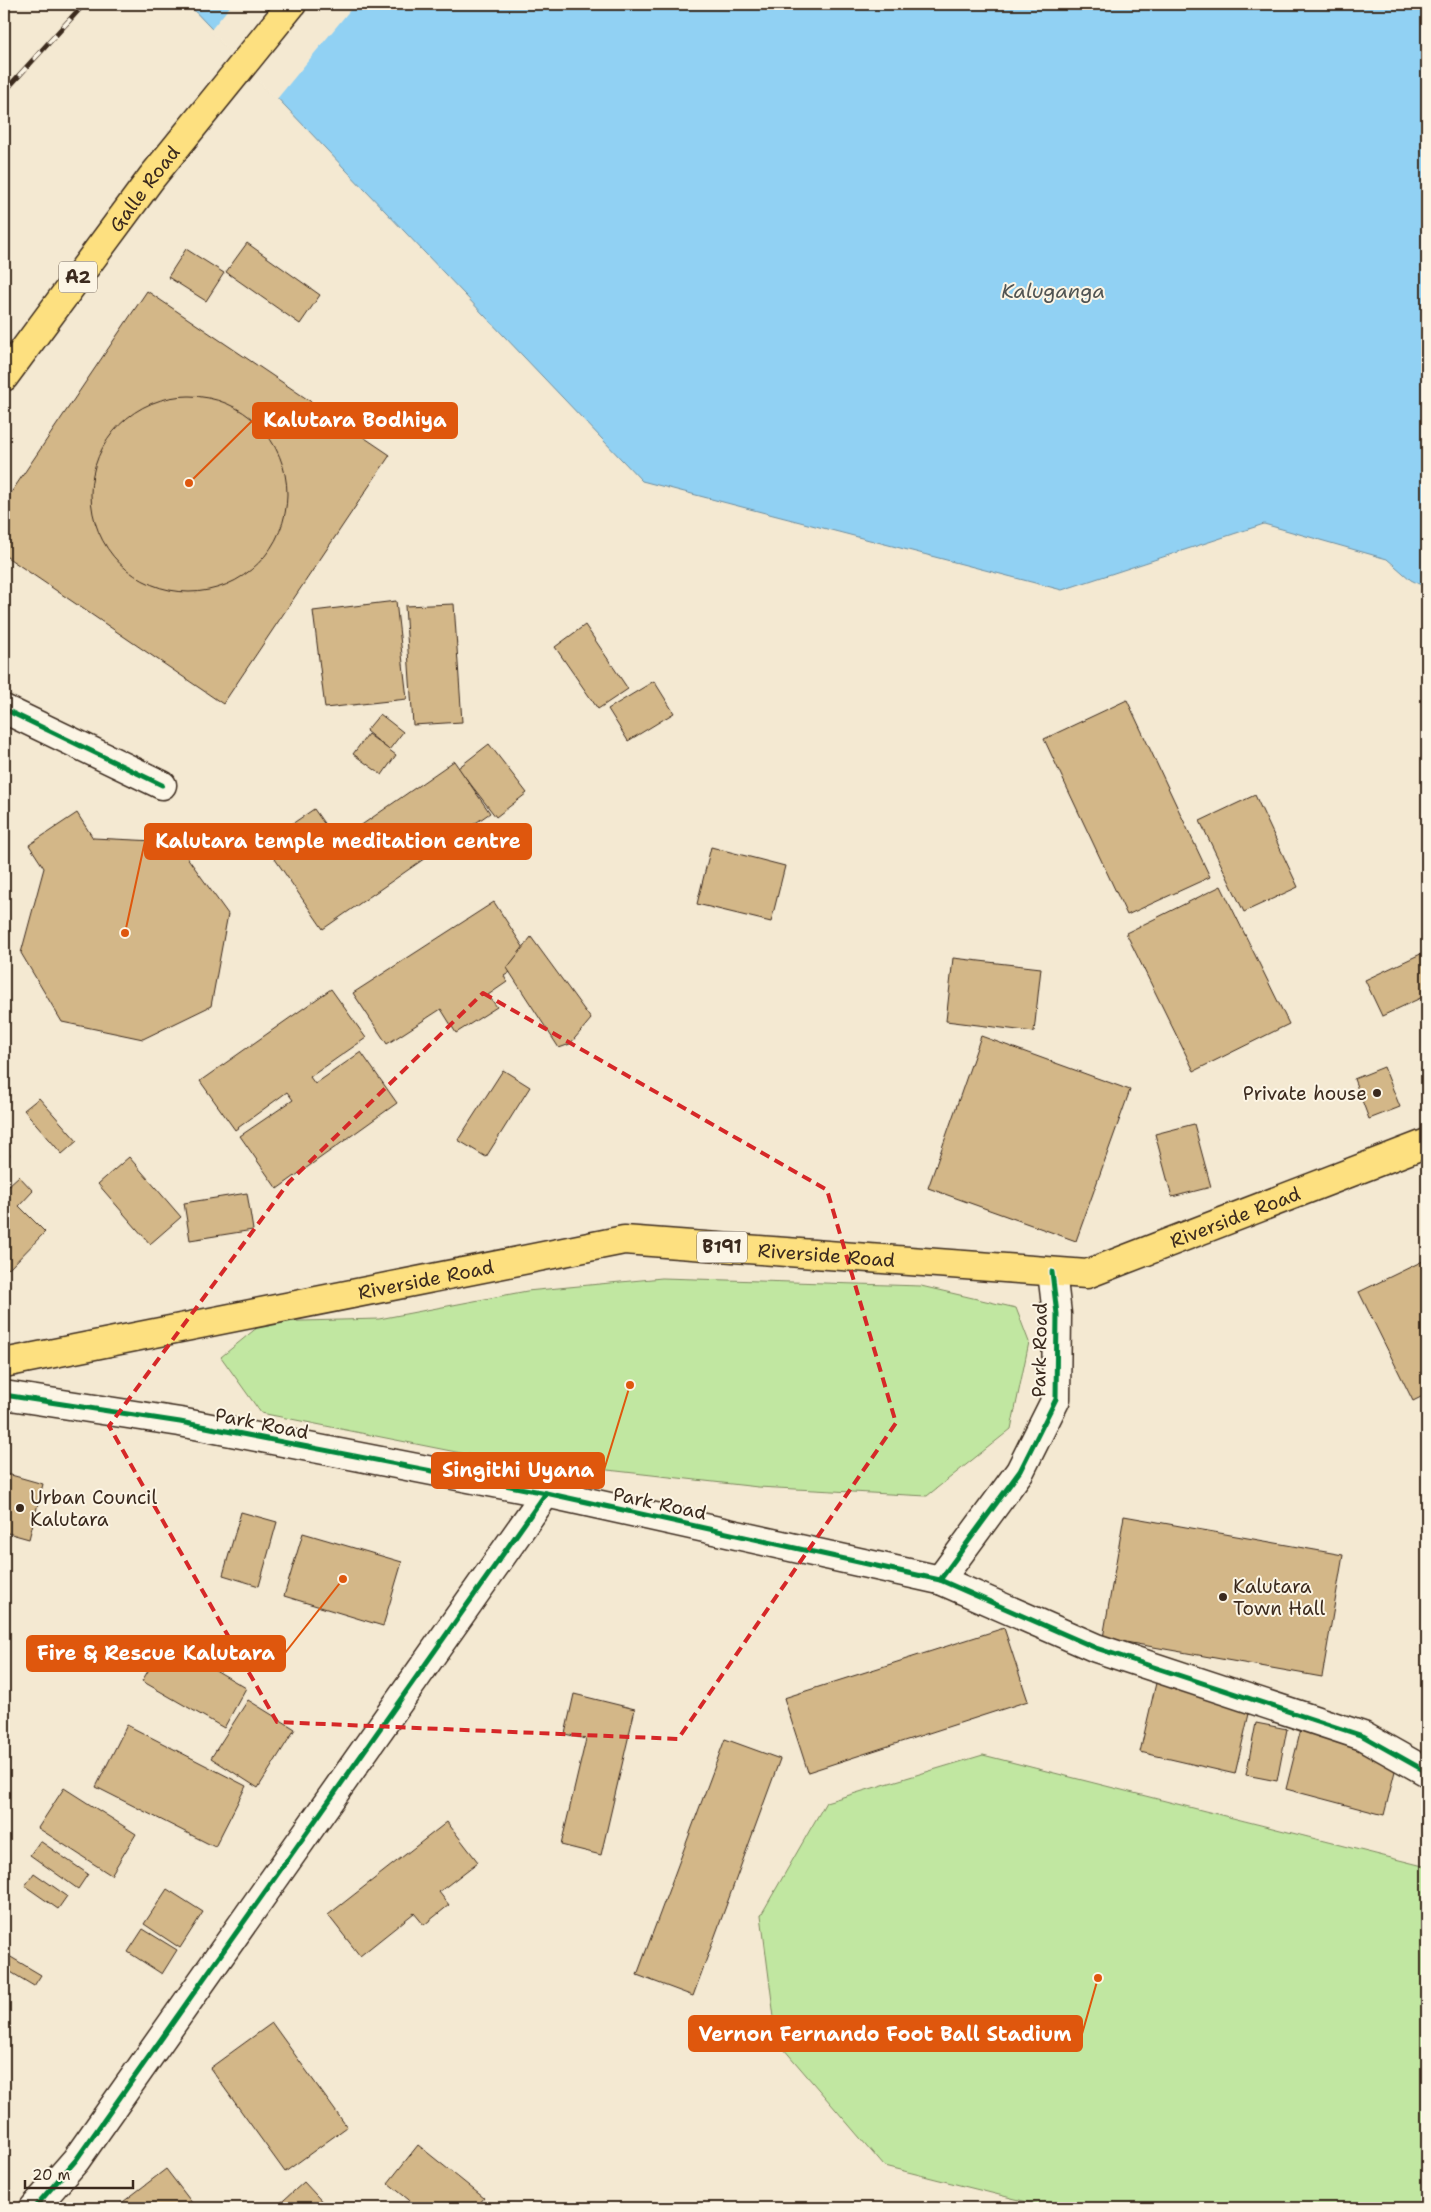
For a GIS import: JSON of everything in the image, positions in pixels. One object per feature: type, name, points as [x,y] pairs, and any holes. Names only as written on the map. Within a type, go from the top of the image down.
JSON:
[{"type":"main road","name":"Galle Road","points":[[4,377],[152,177],[292,4]]},
{"type":"main road","name":"Riverside Road","points":[[4,1363],[624,1240],[1087,1274],[1427,1143]]},
{"type":"street","points":[[4,709],[162,786]]},
{"type":"street","name":"Park Road","points":[[4,1395],[180,1422],[546,1493],[940,1580],[1020,1471],[1056,1399],[1057,1314],[1052,1272]]},
{"type":"street","points":[[34,2208],[76,2160],[546,1493]]},
{"type":"street","points":[[940,1580],[1096,1648],[1363,1736],[1427,1772]]},
{"type":"highlighted area","points":[[483,993],[827,1190],[896,1423],[678,1739],[277,1722],[109,1426],[289,1182]]},
{"type":"green space","points":[[662,1278],[921,1286],[1016,1308],[1029,1342],[1011,1429],[927,1496],[758,1487],[466,1454],[261,1413],[221,1357],[264,1322],[379,1319],[527,1291]]},
{"type":"green space","points":[[983,1755],[1427,1867],[1427,2208],[1051,2208],[884,2166],[777,2041],[761,1915],[826,1802]]},
{"type":"water","name":"Kaluganga","points":[[188,4],[1427,4],[1427,588],[1411,580],[1387,559],[1264,524],[1062,590],[642,481]]},
{"type":"pier","points":[[232,4],[355,4],[276,100],[210,31]]},
{"type":"building","points":[[247,243],[320,295],[300,324],[226,272]]},
{"type":"building","points":[[186,249],[224,273],[206,301],[168,277]]},
{"type":"building","points":[[147,291],[390,455],[223,704],[4,555],[4,503]]},
{"type":"building","points":[[179,396],[199,396],[227,403],[244,412],[259,424],[271,439],[280,456],[287,484],[287,504],[280,532],[271,549],[259,564],[244,576],[227,585],[199,592],[179,592],[151,585],[134,576],[119,564],[107,549],[98,532],[91,504],[91,484],[98,456],[107,439],[119,424],[134,412],[151,403]]},
{"type":"building","points":[[396,601],[407,699],[325,708],[313,611]]},
{"type":"building","points":[[454,604],[462,722],[413,725],[405,606]]},
{"type":"building","points":[[585,625],[628,689],[598,709],[555,647]]},
{"type":"building","points":[[654,681],[674,713],[628,741],[608,709]]},
{"type":"building","points":[[1127,700],[1210,877],[1127,915],[1044,739]]},
{"type":"building","points":[[380,714],[403,732],[389,750],[366,731]]},
{"type":"building","points":[[368,734],[396,755],[382,775],[353,754]]},
{"type":"building","points":[[489,744],[527,793],[496,817],[458,768]]},
{"type":"building","points":[[454,761],[490,813],[323,929],[264,843],[314,809],[337,842]]},
{"type":"building","points":[[1255,795],[1298,887],[1244,912],[1200,821]]},
{"type":"building","points":[[77,813],[93,838],[176,842],[228,914],[211,1006],[143,1039],[62,1022],[21,953],[44,868],[29,845]]},
{"type":"building","points":[[711,847],[785,866],[771,922],[697,904]]},
{"type":"building","points":[[1221,886],[1289,1024],[1194,1071],[1126,933]]},
{"type":"building","points":[[494,902],[531,959],[504,976],[507,982],[488,995],[497,1007],[456,1033],[441,1009],[387,1044],[353,993]]},
{"type":"building","points":[[531,937],[591,1019],[570,1044],[559,1048],[507,968]]},
{"type":"building","points":[[1427,951],[1427,995],[1382,1016],[1365,980]]},
{"type":"building","points":[[953,958],[1041,968],[1034,1032],[946,1021]]},
{"type":"building","points":[[331,989],[366,1038],[310,1077],[315,1084],[361,1052],[397,1103],[277,1189],[240,1136],[293,1100],[287,1092],[235,1130],[200,1081]]},
{"type":"building","points":[[981,1036],[1130,1090],[1076,1241],[928,1188]]},
{"type":"building","name":"Private house","points":[[1384,1067],[1400,1107],[1369,1119],[1354,1079]]},
{"type":"building","points":[[503,1070],[530,1087],[486,1157],[458,1140]]},
{"type":"building","points":[[39,1098],[77,1141],[62,1154],[24,1110]]},
{"type":"building","points":[[1194,1124],[1211,1187],[1172,1197],[1155,1134]]},
{"type":"building","points":[[4,1149],[10,1155],[4,1161]]},
{"type":"building","points":[[129,1157],[181,1217],[150,1244],[98,1184]]},
{"type":"building","points":[[19,1176],[33,1191],[19,1206],[45,1232],[9,1269],[4,1264],[4,1179],[9,1185]]},
{"type":"building","points":[[247,1193],[253,1230],[190,1240],[184,1203]]},
{"type":"building","points":[[1427,1259],[1427,1394],[1413,1401],[1359,1292]]},
{"type":"building","name":"Urban Council Kalutara","points":[[4,1473],[43,1484],[29,1539],[4,1532]]},
{"type":"building","points":[[241,1512],[277,1522],[259,1586],[223,1575]]},
{"type":"building","name":"Kalutara Town Hall","points":[[1124,1516],[1343,1555],[1322,1677],[1103,1638]]},
{"type":"building","points":[[303,1533],[402,1562],[383,1626],[284,1596]]},
{"type":"building","points":[[1004,1628],[1028,1701],[808,1772],[784,1698]]},
{"type":"building","points":[[166,1641],[246,1688],[224,1728],[142,1681]]},
{"type":"building","points":[[1156,1683],[1251,1705],[1235,1774],[1140,1752]]},
{"type":"building","points":[[574,1694],[635,1709],[601,1855],[561,1845],[586,1739],[565,1734]]},
{"type":"building","points":[[248,1700],[295,1729],[258,1788],[211,1758]]},
{"type":"building","points":[[1256,1723],[1287,1729],[1277,1781],[1246,1775]]},
{"type":"building","points":[[127,1725],[246,1786],[215,1847],[96,1787]]},
{"type":"building","points":[[1301,1729],[1399,1755],[1384,1815],[1286,1789]]},
{"type":"building","points":[[725,1739],[780,1759],[693,1996],[637,1975]]},
{"type":"building","points":[[64,1788],[136,1834],[111,1875],[38,1828]]},
{"type":"building","points":[[447,1822],[478,1862],[439,1892],[449,1905],[424,1925],[414,1913],[360,1956],[328,1915]]},
{"type":"building","points":[[40,1841],[88,1874],[78,1889],[30,1855]]},
{"type":"building","points":[[34,1873],[67,1896],[58,1909],[25,1886]]},
{"type":"building","points":[[167,1889],[203,1912],[180,1948],[144,1924]]},
{"type":"building","points":[[143,1929],[177,1950],[162,1974],[128,1952]]},
{"type":"building","points":[[4,1953],[41,1975],[34,1986],[4,1968]]},
{"type":"building","points":[[272,2023],[347,2127],[285,2172],[210,2068]]},
{"type":"building","points":[[418,2145],[484,2198],[476,2208],[419,2208],[388,2183]]},
{"type":"building","points":[[166,2169],[196,2208],[121,2208],[119,2205]]},
{"type":"building","points":[[304,2182],[328,2208],[275,2208]]},
{"type":"railway","points":[[4,9],[9,4]]},
{"type":"railway","points":[[4,92],[84,4]]},
{"type":"cycle path","points":[[4,709],[162,785]]},
{"type":"cycle path","points":[[4,1395],[180,1422],[546,1493],[940,1580],[1020,1471],[1056,1399],[1057,1314],[1052,1272]]},
{"type":"cycle path","points":[[34,2208],[76,2160],[546,1493]]},
{"type":"cycle path","points":[[940,1580],[1096,1648],[1363,1736],[1427,1772]]},
{"type":"place","name":"Kalutara Bodhiya","points":[[189,483]]},
{"type":"place","name":"Kalutara temple meditation centre","points":[[125,933]]},
{"type":"place","name":"Private house","points":[[1377,1093]]},
{"type":"place","name":"Singithi Uyana","points":[[630,1385]]},
{"type":"place","name":"Urban Council Kalutara","points":[[20,1508]]},
{"type":"place","name":"Fire & Rescue Kalutara","points":[[343,1579]]},
{"type":"place","name":"Kalutara Town Hall","points":[[1223,1597]]},
{"type":"place","name":"Vernon Fernando Foot Ball Stadium","points":[[1098,1978]]}]
